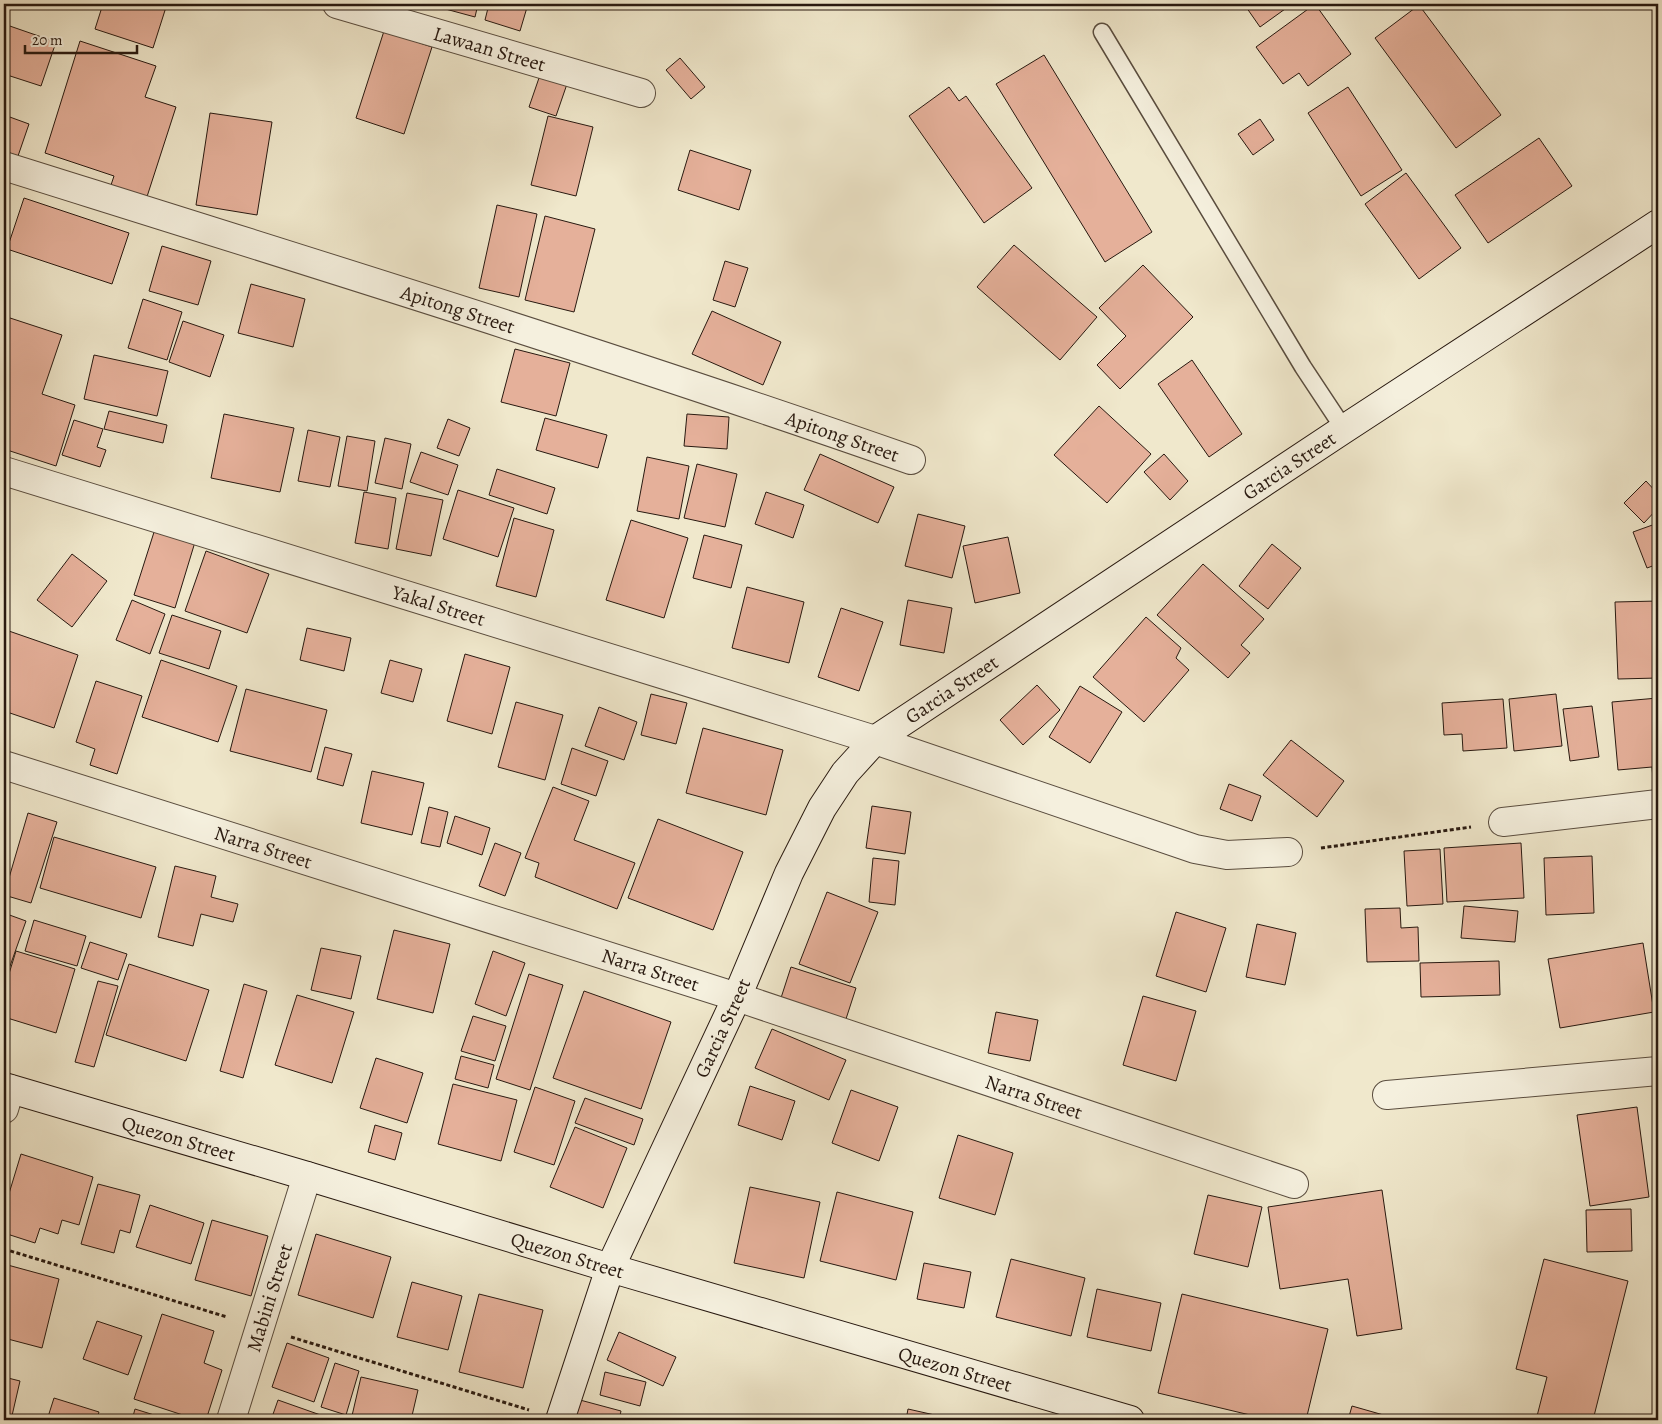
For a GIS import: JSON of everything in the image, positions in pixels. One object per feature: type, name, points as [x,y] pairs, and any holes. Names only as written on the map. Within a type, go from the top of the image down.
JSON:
[{"type":"street","name":"Lawaan Street","points":[[337,4],[641,93]]},
{"type":"street","name":"Apitong Street","points":[[4,166],[525,329],[751,404],[911,460]]},
{"type":"street","name":"Garcia Street","points":[[560,1420],[610,1268],[736,996],[789,873],[822,808],[845,773],[875,740],[1344,429],[1658,224]]},
{"type":"street","name":"Yakal Street","points":[[4,471],[875,740],[1195,849],[1227,855],[1288,852]]},
{"type":"street","name":"Narra Street","points":[[4,765],[736,996],[1294,1184]]},
{"type":"street","points":[[1503,822],[1658,804]]},
{"type":"street","points":[[1387,1095],[1658,1071]]},
{"type":"street","name":"Quezon Street","points":[[6,1095],[307,1176],[1119,1419]]},
{"type":"street","name":"Mabini Street","points":[[231,1420],[307,1176]]},
{"type":"lane","points":[[1102,32],[1303,366],[1344,429]]},
{"type":"path","points":[[1288,852],[1503,822]]},
{"type":"building","points":[[93,4],[167,4],[153,48],[95,29],[102,7]]},
{"type":"building","points":[[427,4],[478,4],[475,17]]},
{"type":"building","points":[[489,4],[528,4],[520,31],[485,20]]},
{"type":"building","points":[[1244,4],[1292,4],[1260,27]]},
{"type":"building","points":[[1315,4],[1351,54],[1308,86],[1299,73],[1283,84],[1256,47]]},
{"type":"building","points":[[1419,5],[1501,115],[1456,148],[1375,38]]},
{"type":"building","points":[[4,24],[56,42],[41,86],[4,74]]},
{"type":"building","points":[[384,31],[432,47],[404,134],[356,118]]},
{"type":"building","points":[[80,41],[156,66],[145,97],[176,107],[143,209],[107,197],[114,176],[45,153]]},
{"type":"building","points":[[1044,55],[1152,232],[1105,262],[996,84]]},
{"type":"building","points":[[680,58],[705,87],[691,99],[666,70]]},
{"type":"building","points":[[540,75],[567,84],[556,116],[529,107]]},
{"type":"building","points":[[949,87],[959,101],[966,96],[1032,188],[984,223],[909,116]]},
{"type":"building","points":[[1348,87],[1402,170],[1361,196],[1308,113]]},
{"type":"building","points":[[210,113],[272,122],[257,215],[196,205]]},
{"type":"building","points":[[7,116],[29,124],[18,156],[4,151],[4,125]]},
{"type":"building","points":[[548,116],[593,127],[576,196],[531,185]]},
{"type":"building","points":[[1260,119],[1274,140],[1253,155],[1238,134]]},
{"type":"building","points":[[1539,138],[1572,186],[1488,243],[1455,195]]},
{"type":"building","points":[[690,150],[751,170],[739,210],[678,190]]},
{"type":"building","points":[[1406,173],[1461,248],[1419,279],[1365,204]]},
{"type":"building","points":[[24,198],[129,233],[112,284],[7,249]]},
{"type":"building","points":[[497,205],[537,214],[519,297],[479,288]]},
{"type":"building","points":[[545,216],[595,229],[574,312],[525,300]]},
{"type":"building","points":[[1014,245],[1097,317],[1060,360],[977,287]]},
{"type":"building","points":[[162,246],[211,261],[198,305],[149,291]]},
{"type":"building","points":[[725,261],[748,268],[735,307],[713,300]]},
{"type":"building","points":[[1143,265],[1193,317],[1120,389],[1097,365],[1126,336],[1099,308]]},
{"type":"building","points":[[251,284],[305,299],[293,347],[238,333]]},
{"type":"building","points":[[143,299],[182,312],[167,360],[128,348]]},
{"type":"building","points":[[712,311],[781,342],[763,385],[692,354]]},
{"type":"building","points":[[4,316],[62,335],[42,394],[75,405],[56,466],[4,449]]},
{"type":"building","points":[[183,321],[224,335],[210,377],[169,362]]},
{"type":"building","points":[[515,349],[570,363],[556,416],[501,402]]},
{"type":"building","points":[[94,355],[168,371],[157,416],[84,399]]},
{"type":"building","points":[[1192,360],[1242,434],[1209,457],[1158,384]]},
{"type":"building","points":[[1099,406],[1151,454],[1107,503],[1054,455]]},
{"type":"building","points":[[109,411],[167,425],[163,443],[104,429]]},
{"type":"building","points":[[224,414],[294,428],[280,492],[211,478]]},
{"type":"building","points":[[687,414],[729,417],[727,449],[684,446]]},
{"type":"building","points":[[545,418],[607,435],[598,468],[536,450]]},
{"type":"building","points":[[448,419],[470,428],[459,456],[437,448]]},
{"type":"building","points":[[74,420],[103,429],[97,447],[106,450],[100,467],[62,455]]},
{"type":"building","points":[[308,430],[340,437],[330,487],[298,481]]},
{"type":"building","points":[[347,436],[375,441],[367,491],[338,486]]},
{"type":"building","points":[[385,438],[411,444],[402,489],[375,483]]},
{"type":"building","points":[[421,452],[458,465],[448,495],[410,482]]},
{"type":"building","points":[[820,454],[894,487],[878,523],[804,490]]},
{"type":"building","points":[[1164,454],[1188,481],[1170,500],[1144,472]]},
{"type":"building","points":[[647,457],[689,466],[679,519],[637,511]]},
{"type":"building","points":[[697,464],[737,474],[725,527],[684,518]]},
{"type":"building","points":[[497,469],[555,488],[547,514],[489,495]]},
{"type":"building","points":[[1646,481],[1658,494],[1658,508],[1644,523],[1624,503]]},
{"type":"building","points":[[458,490],[514,508],[498,557],[443,539]]},
{"type":"building","points":[[364,492],[396,498],[388,549],[355,543]]},
{"type":"building","points":[[766,492],[804,505],[793,538],[755,524]]},
{"type":"building","points":[[407,493],[443,500],[431,556],[396,549]]},
{"type":"building","points":[[918,514],[965,526],[952,578],[905,566]]},
{"type":"building","points":[[514,518],[554,530],[536,597],[496,586]]},
{"type":"building","points":[[631,520],[688,538],[664,618],[606,600]]},
{"type":"building","points":[[1658,523],[1658,564],[1647,568],[1633,532]]},
{"type":"building","points":[[155,529],[195,542],[175,608],[134,595]]},
{"type":"building","points":[[704,535],[742,545],[731,588],[693,578]]},
{"type":"building","points":[[1008,537],[1020,593],[975,603],[963,546]]},
{"type":"building","points":[[1272,544],[1301,568],[1268,609],[1239,586]]},
{"type":"building","points":[[206,551],[269,574],[247,633],[185,611]]},
{"type":"building","points":[[72,554],[107,581],[72,627],[37,600]]},
{"type":"building","points":[[1203,564],[1264,619],[1241,645],[1250,653],[1228,678],[1157,615]]},
{"type":"building","points":[[747,587],[804,602],[789,663],[732,648]]},
{"type":"building","points":[[132,600],[165,614],[150,654],[116,640]]},
{"type":"building","points":[[908,600],[952,608],[944,653],[900,645]]},
{"type":"building","points":[[1658,601],[1658,678],[1618,679],[1615,602]]},
{"type":"building","points":[[841,608],[883,622],[859,691],[818,677]]},
{"type":"building","points":[[172,615],[221,631],[209,669],[159,653]]},
{"type":"building","points":[[1146,617],[1181,648],[1176,658],[1189,670],[1144,722],[1093,677]]},
{"type":"building","points":[[307,628],[351,638],[344,671],[300,660]]},
{"type":"building","points":[[6,630],[78,655],[54,728],[4,711],[4,637]]},
{"type":"building","points":[[465,654],[510,667],[492,734],[447,721]]},
{"type":"building","points":[[161,660],[237,686],[218,742],[142,717]]},
{"type":"building","points":[[390,660],[422,669],[413,702],[381,693]]},
{"type":"building","points":[[96,681],[142,696],[117,774],[90,765],[95,749],[76,742]]},
{"type":"building","points":[[1037,685],[1060,710],[1023,745],[1000,720]]},
{"type":"building","points":[[1080,686],[1122,712],[1090,763],[1049,737]]},
{"type":"building","points":[[246,689],[327,710],[311,772],[230,751]]},
{"type":"building","points":[[651,694],[687,703],[676,744],[641,735]]},
{"type":"building","points":[[1556,694],[1562,746],[1514,751],[1509,699]]},
{"type":"building","points":[[1658,698],[1658,792],[1654,792],[1652,767],[1618,770],[1612,702]]},
{"type":"building","points":[[1503,699],[1507,748],[1463,751],[1462,734],[1444,735],[1442,703]]},
{"type":"building","points":[[516,702],[563,715],[545,780],[498,767]]},
{"type":"building","points":[[1592,706],[1599,757],[1570,761],[1563,709]]},
{"type":"building","points":[[599,707],[637,722],[624,760],[585,746]]},
{"type":"building","points":[[703,728],[783,750],[766,815],[686,793]]},
{"type":"building","points":[[1291,740],[1344,781],[1317,817],[1263,775]]},
{"type":"building","points":[[325,747],[352,754],[343,786],[317,779]]},
{"type":"building","points":[[572,748],[608,761],[596,796],[561,784]]},
{"type":"building","points":[[372,771],[424,783],[412,835],[361,823]]},
{"type":"building","points":[[1229,784],[1261,796],[1252,821],[1220,809]]},
{"type":"building","points":[[553,787],[589,801],[574,840],[635,863],[617,909],[535,877],[539,863],[525,858]]},
{"type":"building","points":[[872,806],[911,812],[905,854],[866,848]]},
{"type":"building","points":[[429,807],[448,812],[440,847],[421,843]]},
{"type":"building","points":[[28,813],[57,822],[31,903],[4,895]]},
{"type":"building","points":[[455,816],[490,828],[482,855],[447,843]]},
{"type":"building","points":[[658,819],[743,852],[713,930],[628,898]]},
{"type":"building","points":[[54,837],[156,867],[141,918],[40,888]]},
{"type":"building","points":[[495,843],[521,853],[505,896],[479,886]]},
{"type":"building","points":[[1521,843],[1524,898],[1447,902],[1444,848]]},
{"type":"building","points":[[1440,849],[1443,904],[1407,906],[1404,851]]},
{"type":"building","points":[[1592,856],[1594,913],[1546,915],[1544,858]]},
{"type":"building","points":[[873,858],[899,861],[895,905],[869,902]]},
{"type":"building","points":[[175,866],[216,876],[211,897],[238,904],[233,922],[201,914],[193,946],[158,937]]},
{"type":"building","points":[[827,892],[878,912],[850,983],[799,964]]},
{"type":"building","points":[[1464,906],[1518,911],[1515,942],[1461,938]]},
{"type":"building","points":[[1400,908],[1401,928],[1418,927],[1419,961],[1367,962],[1365,909]]},
{"type":"building","points":[[1176,912],[1226,928],[1206,992],[1156,976]]},
{"type":"building","points":[[4,913],[26,921],[4,983]]},
{"type":"building","points":[[34,920],[86,936],[77,966],[25,951]]},
{"type":"building","points":[[1257,924],[1296,933],[1285,985],[1246,977]]},
{"type":"building","points":[[394,930],[450,944],[433,1013],[377,999]]},
{"type":"building","points":[[90,942],[127,954],[118,980],[81,968]]},
{"type":"building","points":[[1643,943],[1654,1012],[1560,1028],[1548,959]]},
{"type":"building","points":[[321,948],[361,956],[351,999],[311,990]]},
{"type":"building","points":[[16,951],[75,969],[56,1033],[4,1017],[4,990]]},
{"type":"building","points":[[493,951],[525,963],[506,1016],[475,1004]]},
{"type":"building","points":[[1499,961],[1500,995],[1421,997],[1420,963]]},
{"type":"building","points":[[129,964],[209,990],[186,1061],[106,1035]]},
{"type":"building","points":[[791,967],[856,988],[845,1022],[780,1001]]},
{"type":"building","points":[[529,974],[563,985],[530,1090],[496,1079]]},
{"type":"building","points":[[98,981],[118,986],[94,1067],[75,1062]]},
{"type":"building","points":[[244,984],[267,991],[243,1078],[220,1071]]},
{"type":"building","points":[[584,991],[671,1022],[641,1109],[553,1078]]},
{"type":"building","points":[[297,995],[354,1012],[332,1083],[275,1065]]},
{"type":"building","points":[[1143,996],[1196,1011],[1176,1081],[1123,1065]]},
{"type":"building","points":[[996,1012],[1038,1020],[1030,1061],[988,1053]]},
{"type":"building","points":[[473,1016],[506,1026],[495,1061],[461,1051]]},
{"type":"building","points":[[772,1029],[846,1060],[829,1100],[755,1068]]},
{"type":"building","points":[[461,1056],[494,1065],[488,1088],[455,1079]]},
{"type":"building","points":[[376,1058],[423,1073],[407,1123],[360,1108]]},
{"type":"building","points":[[453,1084],[517,1100],[501,1161],[438,1144]]},
{"type":"building","points":[[750,1086],[795,1101],[782,1140],[738,1125]]},
{"type":"building","points":[[535,1087],[575,1101],[554,1165],[514,1152]]},
{"type":"building","points":[[851,1090],[898,1107],[879,1161],[832,1143]]},
{"type":"building","points":[[585,1098],[643,1119],[634,1145],[575,1123]]},
{"type":"building","points":[[1637,1107],[1649,1197],[1590,1206],[1577,1115]]},
{"type":"building","points":[[375,1125],[402,1133],[395,1160],[368,1152]]},
{"type":"building","points":[[575,1127],[627,1148],[603,1208],[550,1187]]},
{"type":"building","points":[[958,1135],[1013,1153],[995,1215],[939,1198]]},
{"type":"building","points":[[21,1154],[93,1177],[79,1225],[62,1220],[58,1234],[40,1228],[35,1243],[4,1233],[4,1210]]},
{"type":"building","points":[[98,1184],[140,1195],[130,1233],[120,1230],[114,1253],[81,1244]]},
{"type":"building","points":[[750,1187],[820,1202],[804,1278],[734,1263]]},
{"type":"building","points":[[1382,1190],[1402,1329],[1357,1336],[1348,1279],[1280,1289],[1268,1207]]},
{"type":"building","points":[[837,1192],[913,1212],[896,1280],[820,1261]]},
{"type":"building","points":[[1208,1195],[1262,1207],[1248,1267],[1194,1254]]},
{"type":"building","points":[[150,1205],[204,1223],[191,1264],[136,1247]]},
{"type":"building","points":[[1631,1209],[1632,1251],[1587,1252],[1586,1210]]},
{"type":"building","points":[[212,1220],[268,1236],[251,1296],[195,1280]]},
{"type":"building","points":[[316,1234],[391,1257],[373,1318],[298,1295]]},
{"type":"building","points":[[1011,1259],[1085,1278],[1071,1336],[996,1317]]},
{"type":"building","points":[[1544,1259],[1628,1281],[1593,1420],[1536,1420],[1547,1377],[1516,1369]]},
{"type":"building","points":[[924,1263],[971,1272],[964,1308],[917,1299]]},
{"type":"building","points":[[4,1264],[59,1279],[42,1348],[4,1338]]},
{"type":"building","points":[[412,1282],[462,1296],[448,1350],[397,1337]]},
{"type":"building","points":[[1097,1289],[1161,1303],[1151,1351],[1087,1337]]},
{"type":"building","points":[[479,1294],[543,1310],[523,1388],[459,1372]]},
{"type":"building","points":[[1182,1294],[1328,1329],[1306,1420],[1271,1420],[1158,1393]]},
{"type":"building","points":[[162,1314],[214,1331],[204,1363],[222,1370],[206,1420],[198,1420],[134,1399]]},
{"type":"building","points":[[97,1321],[142,1336],[128,1375],[83,1359]]},
{"type":"building","points":[[619,1332],[676,1357],[663,1386],[607,1360]]},
{"type":"building","points":[[287,1343],[329,1358],[314,1402],[272,1387]]},
{"type":"building","points":[[335,1363],[359,1371],[346,1415],[321,1407]]},
{"type":"building","points":[[605,1372],[646,1382],[640,1406],[600,1395]]},
{"type":"building","points":[[4,1377],[20,1381],[11,1420],[4,1420]]},
{"type":"building","points":[[361,1377],[418,1390],[411,1420],[351,1420]]},
{"type":"building","points":[[54,1398],[99,1412],[96,1420],[47,1420]]},
{"type":"building","points":[[278,1400],[329,1418],[328,1420],[271,1420]]},
{"type":"building","points":[[580,1400],[621,1411],[619,1420],[575,1420]]},
{"type":"building","points":[[1352,1406],[1394,1418],[1393,1420],[1348,1420]]},
{"type":"building","points":[[135,1409],[170,1420],[132,1420]]},
{"type":"building","points":[[908,1409],[948,1418],[947,1420],[906,1420]]}]
